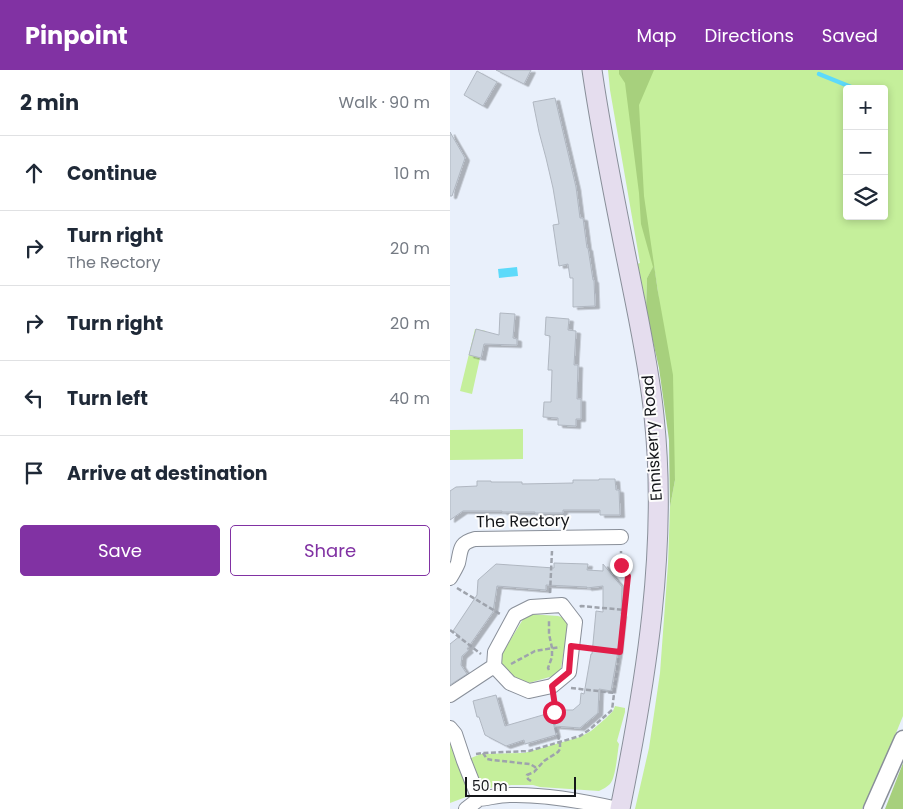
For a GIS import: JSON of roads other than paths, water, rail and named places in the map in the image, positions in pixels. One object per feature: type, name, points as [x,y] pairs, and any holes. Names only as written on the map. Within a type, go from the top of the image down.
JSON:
[{"type":"main road","name":"Enniskerry Road","points":[[592,70],[648,367],[657,450],[657,522],[653,597],[638,715],[619,809]]},
{"type":"street","name":"The Rectory","points":[[453,582],[460,549],[469,540],[482,538],[621,537]]},
{"type":"street","points":[[562,605],[575,622],[569,672],[556,683],[529,691],[510,683],[496,667],[496,652],[515,615],[531,607],[562,605]]},
{"type":"street","points":[[450,695],[496,667]]},
{"type":"street","points":[[450,728],[455,734],[479,799]]},
{"type":"street","points":[[872,809],[903,739]]},
{"type":"street","points":[[466,809],[479,799],[507,795],[535,795],[619,809]]},
{"type":"water","points":[[517,267],[518,276],[499,278],[498,269]]},
{"type":"waterway","points":[[819,74],[846,85]]}]
